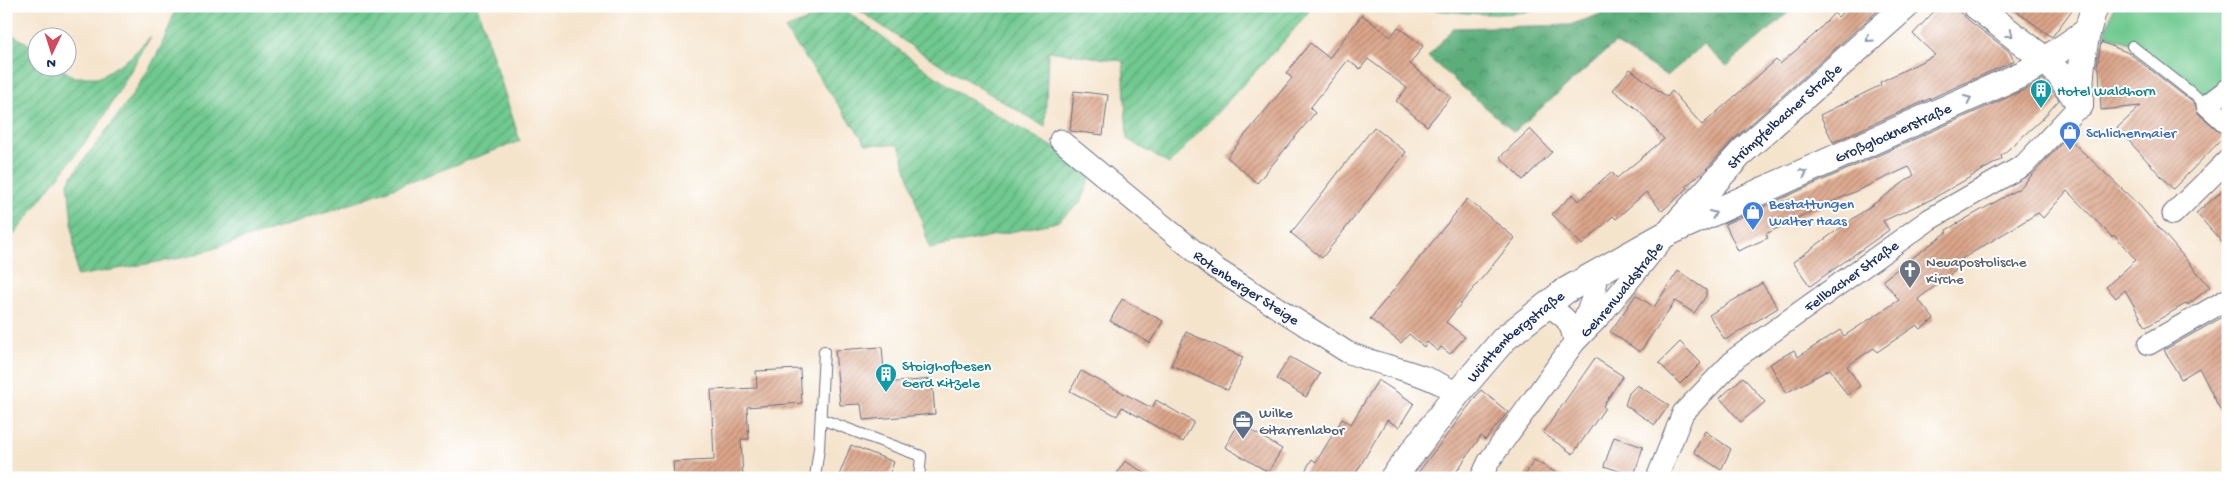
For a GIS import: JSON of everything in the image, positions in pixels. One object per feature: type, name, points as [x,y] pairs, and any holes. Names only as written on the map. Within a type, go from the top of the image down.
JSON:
[{"type":"street","name":"Strümpfelbacher Straße","points":[[1668,233],[1743,151],[1906,6]]},
{"type":"street","points":[[1976,6],[2045,60],[2059,74],[2080,105]]},
{"type":"street","points":[[2080,105],[2080,66],[2086,32],[2095,6]]},
{"type":"street","name":"Großglocknerstraße","points":[[1668,233],[2027,72],[2086,32]]},
{"type":"street","points":[[2228,89],[2207,106],[2228,124]]},
{"type":"street","name":"Fellbacher Straße","points":[[1657,478],[1683,413],[1736,358],[1930,219],[2024,165],[2080,105]]},
{"type":"street","name":"Rotenberger Steige","points":[[1060,140],[1215,268],[1347,352],[1367,361],[1442,383],[1457,394]]},
{"type":"street","points":[[1743,151],[1738,164],[1739,174],[1746,186],[1760,193]]},
{"type":"street","points":[[2173,214],[2228,160]]},
{"type":"street","name":"Württembergstraße","points":[[1393,478],[1457,394],[1504,339],[1545,305],[1594,274],[1668,233]]},
{"type":"street","name":"Gehrenwaldstraße","points":[[1481,478],[1489,461],[1574,343],[1602,314],[1668,233]]},
{"type":"street","name":"Gehrenwaldstraße","points":[[1574,343],[1596,289],[1594,274]]},
{"type":"street","points":[[2149,344],[2228,299]]},
{"type":"street","name":"Gehrenwaldstraße","points":[[1545,305],[1559,312],[1570,323],[1574,343]]},
{"type":"lane","points":[[2132,46],[2207,106]]},
{"type":"lane","points":[[815,478],[821,419],[824,351]]},
{"type":"lane","points":[[821,419],[921,456],[919,478]]},
{"type":"green space","points":[[176,6],[477,6],[520,141],[334,210],[187,257],[77,276],[68,182],[144,77],[168,31]]},
{"type":"green space","points":[[853,6],[1313,6],[1286,39],[1169,164],[1127,139],[1123,61],[1048,51],[1045,127],[917,50]]},
{"type":"green space","points":[[1410,6],[1556,6],[1520,13],[1483,14]]},
{"type":"green space","points":[[1623,6],[1796,6],[1727,66],[1703,45],[1667,76],[1615,43],[1514,132],[1428,57],[1453,28],[1570,25]]},
{"type":"green space","points":[[2114,6],[2228,6],[2228,80],[2202,99],[2132,44],[2105,34]]},
{"type":"green space","points":[[841,7],[958,93],[1062,152],[1091,175],[1080,203],[1057,222],[930,249],[899,145],[866,144],[785,29]]},
{"type":"green space","points":[[6,31],[28,44],[28,78],[100,77],[131,57],[151,36],[100,123],[6,245]]},
{"type":"building","points":[[1848,6],[1883,6],[1733,140],[1706,169],[1686,186],[1688,188],[1662,211],[1646,192],[1616,219],[1613,216],[1582,245],[1552,214],[1573,194],[1579,201],[1611,172],[1617,178],[1664,139],[1638,110],[1613,90],[1630,69],[1667,97],[1672,91],[1702,125],[1776,60],[1780,64],[1815,34],[1834,13],[1838,17]]},
{"type":"building","points":[[1939,6],[1953,6],[2009,51],[2014,61],[1833,142],[1820,115],[1881,85],[1880,82],[1935,55],[1913,34]]},
{"type":"building","points":[[2009,6],[2075,6],[2052,37]]},
{"type":"building","points":[[1362,15],[1391,37],[1398,27],[1423,46],[1410,64],[1451,97],[1427,126],[1396,101],[1407,88],[1368,59],[1360,69],[1348,60],[1310,108],[1315,113],[1257,183],[1227,157],[1292,78],[1286,73],[1310,43],[1329,58]]},
{"type":"building","points":[[2101,42],[2129,53],[2195,104],[2199,114],[2225,136],[2173,189],[2117,128],[2141,106],[2101,110],[2099,68],[2097,66]]},
{"type":"building","points":[[2043,79],[2059,100],[2043,118],[2001,156],[2002,159],[1932,199],[1883,221],[1889,230],[1810,286],[1793,262],[1914,175],[1909,167],[1799,217],[1766,234],[1768,238],[1738,251],[1725,224],[2033,86]]},
{"type":"building","points":[[1074,91],[1108,95],[1103,135],[1070,131]]},
{"type":"building","points":[[1374,127],[1406,152],[1322,258],[1291,233]]},
{"type":"building","points":[[1530,129],[1552,152],[1523,180],[1500,157]]},
{"type":"building","points":[[2067,137],[2140,206],[2210,287],[2188,305],[2187,303],[2146,327],[2125,290],[2116,298],[2106,287],[2136,260],[2114,235],[2112,237],[2067,191],[2043,218],[2038,213],[1952,265],[1956,270],[1918,299],[1934,319],[1921,329],[1917,325],[1877,352],[1874,348],[1847,366],[1860,386],[1847,395],[1830,369],[1786,393],[1770,364],[1794,350],[1798,357],[1840,330],[1844,336],[1899,300],[1883,280],[1947,232],[1946,230],[2020,188]]},
{"type":"building","points":[[2228,186],[2228,249],[2196,213]]},
{"type":"building","points":[[1467,199],[1515,238],[1446,322],[1465,337],[1450,354],[1441,347],[1438,351],[1427,342],[1424,347],[1409,334],[1401,343],[1370,319]]},
{"type":"building","points":[[1678,271],[1706,290],[1706,296],[1694,313],[1675,301],[1640,352],[1610,332],[1636,295],[1654,307]]},
{"type":"building","points":[[1762,283],[1778,308],[1725,340],[1709,315]]},
{"type":"building","points":[[1122,299],[1163,321],[1150,343],[1110,321]]},
{"type":"building","points":[[2228,314],[2228,425],[2199,368],[2181,379],[2164,350]]},
{"type":"building","points":[[1186,332],[1243,357],[1228,390],[1171,365]]},
{"type":"building","points":[[1680,342],[1701,363],[1680,384],[1659,363]]},
{"type":"building","name":"Stoighofbesen Gerd Kitzele","points":[[882,347],[885,383],[932,379],[935,414],[863,420],[861,404],[840,405],[835,350]]},
{"type":"building","points":[[1290,357],[1320,374],[1306,397],[1276,379]]},
{"type":"building","points":[[1595,358],[1623,376],[1603,406],[1605,408],[1573,454],[1543,433]]},
{"type":"building","points":[[800,369],[802,403],[747,407],[749,439],[741,439],[743,478],[674,478],[673,462],[714,460],[711,390],[757,388],[756,371]]},
{"type":"building","points":[[1081,371],[1152,408],[1156,400],[1194,422],[1183,442],[1122,407],[1117,416],[1070,391]]},
{"type":"building","points":[[1743,377],[1765,402],[1741,422],[1720,398]]},
{"type":"building","points":[[1378,380],[1414,403],[1399,427],[1387,420],[1353,478],[1301,478],[1312,459],[1316,462],[1342,419],[1351,424]]},
{"type":"building","points":[[1637,385],[1669,405],[1655,425],[1625,405],[1629,393]]},
{"type":"building","points":[[1481,390],[1508,412],[1485,440],[1481,436],[1452,478],[1414,478]]},
{"type":"building","points":[[1239,423],[1282,449],[1268,472],[1225,447]]},
{"type":"building","points":[[1705,431],[1731,449],[1721,470],[1694,452]]},
{"type":"building","points":[[1614,437],[1643,447],[1634,476],[1604,466]]},
{"type":"building","points":[[851,445],[894,462],[888,478],[838,478]]},
{"type":"building","points":[[1534,460],[1565,478],[1524,478]]},
{"type":"building","points":[[1125,461],[1153,478],[1114,478]]},
{"type":"place","name":"Hotel Waldhorn","points":[[2041,109]]},
{"type":"place","name":"Schlichenmaier","points":[[2070,151]]},
{"type":"place","name":"Bestattungen Walter Haas","points":[[1753,231]]},
{"type":"place","name":"Neuapostolische Kirche","points":[[1910,289]]},
{"type":"place","name":"Stoighofbesen Gerd Kitzele","points":[[886,393]]},
{"type":"place","name":"Wilke Gitarrenlabor","points":[[1243,440]]}]
